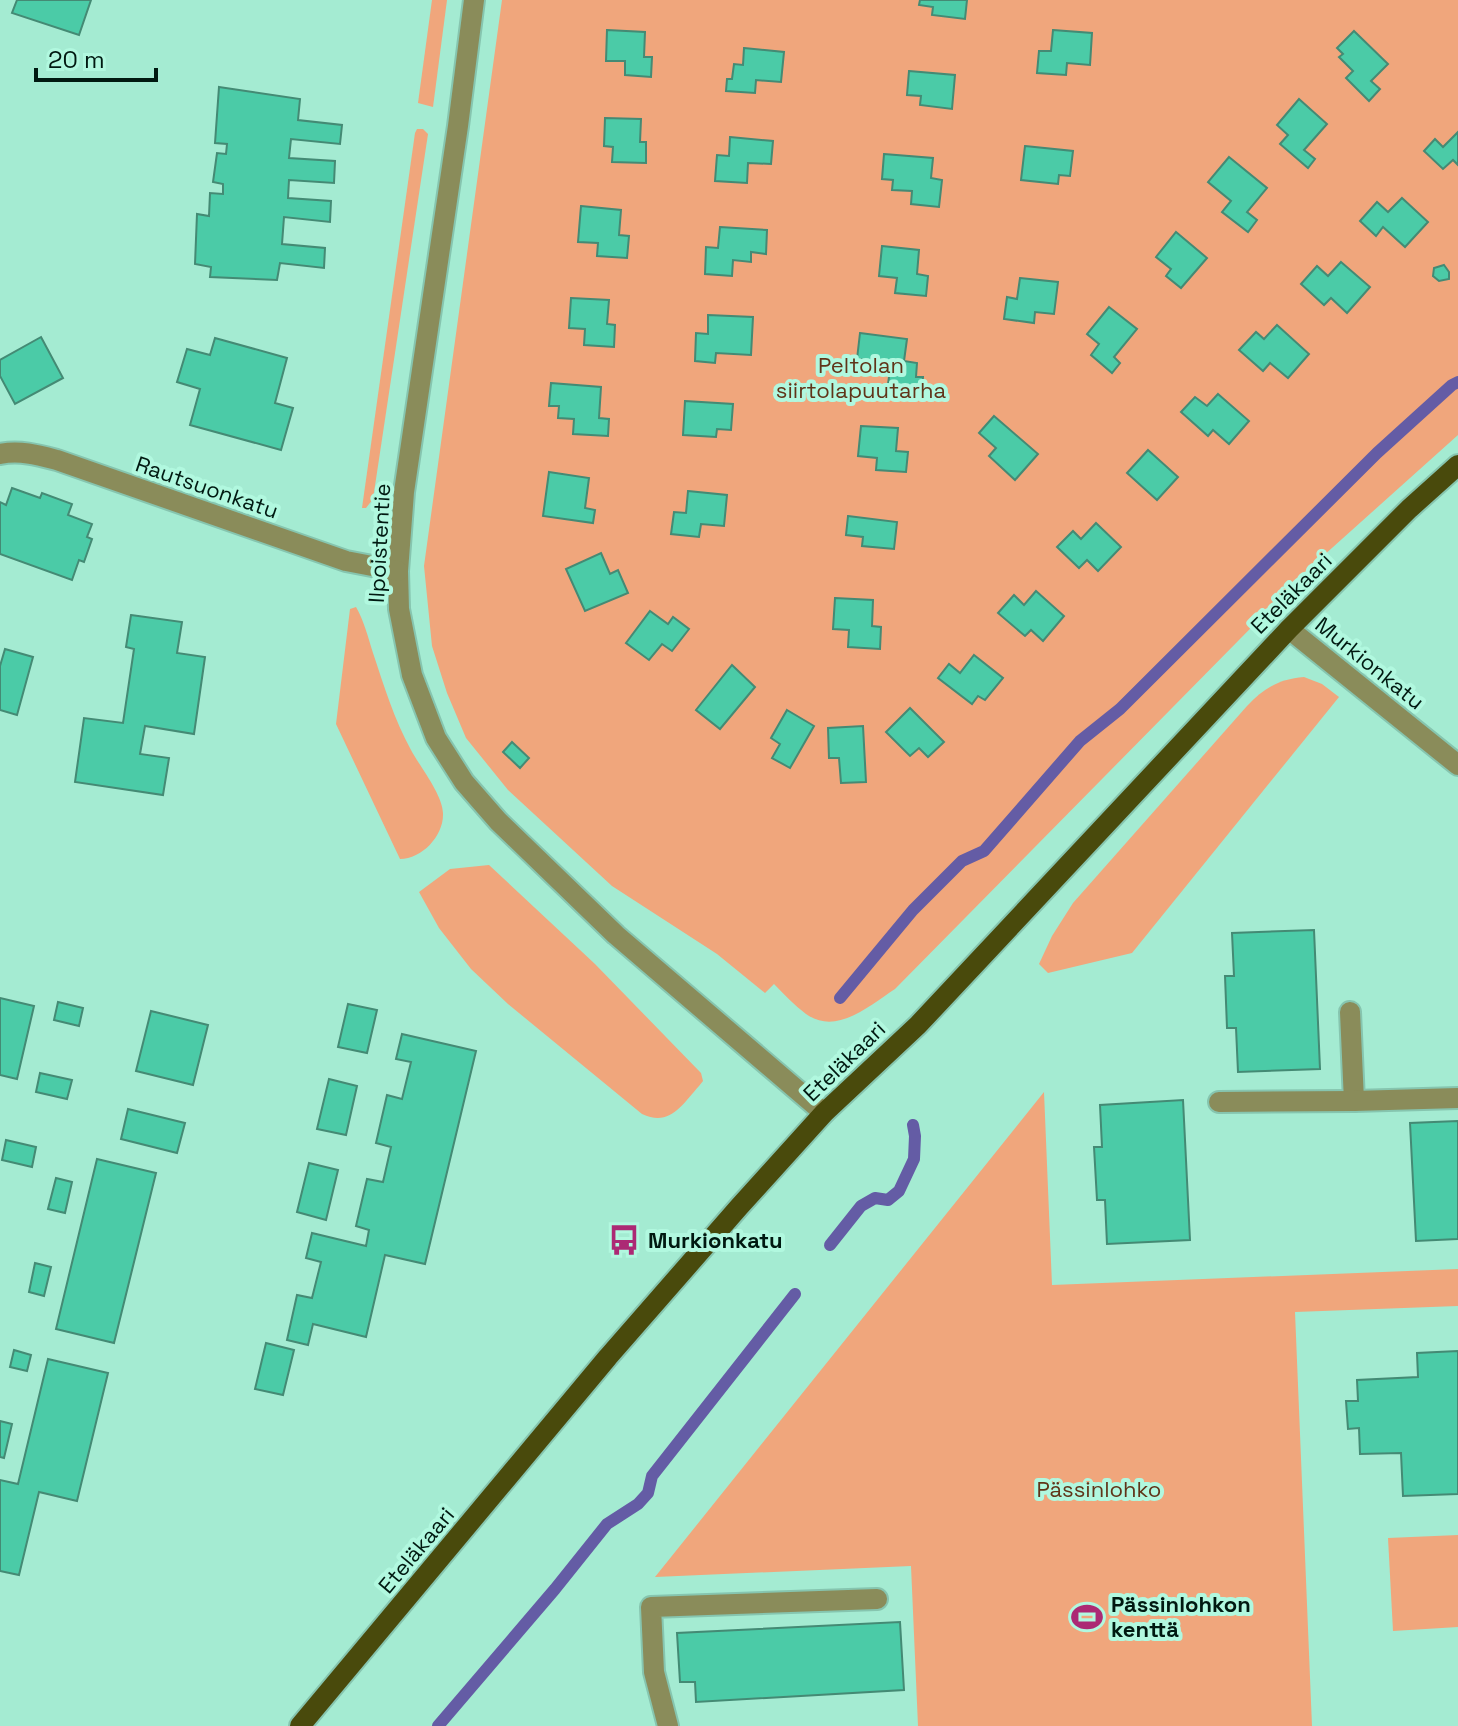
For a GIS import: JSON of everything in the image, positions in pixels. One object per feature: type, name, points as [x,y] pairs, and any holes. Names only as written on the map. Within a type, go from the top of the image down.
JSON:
[{"type":"main road","name":"Eteläkaari","points":[[300,1726],[608,1357],[824,1113],[928,1014],[1289,629],[1409,509],[1458,465]]},
{"type":"street","name":"Ilpoistentie","points":[[474,0],[404,492],[398,571],[399,609],[412,675],[436,738],[464,782],[498,821],[616,935],[824,1113]]},
{"type":"street","name":"Rautsuonkatu","points":[[0,454],[30,453],[57,460],[346,561],[398,571]]},
{"type":"street","name":"Murkionkatu","points":[[1289,629],[1458,765]]},
{"type":"street","points":[[1350,1012],[1354,1101]]},
{"type":"street","points":[[1219,1102],[1458,1098]]},
{"type":"street","points":[[668,1726],[654,1672],[651,1607],[877,1599]]},
{"type":"green space","points":[[432,0],[447,0],[433,107],[418,103]]},
{"type":"green space","name":"Peltolan siirtolapuutarha","points":[[502,0],[1458,0],[1458,435],[1313,565],[895,989],[853,1016],[829,1022],[818,1020],[806,1014],[774,984],[765,993],[717,954],[612,886],[508,790],[466,738],[447,693],[432,646],[424,566]]},
{"type":"green space","points":[[417,129],[423,129],[428,134],[373,499],[366,508],[362,508],[415,133]]},
{"type":"green space","points":[[356,607],[399,726],[442,807],[442,823],[435,838],[423,851],[408,858],[400,859],[336,724],[350,609]]},
{"type":"green space","points":[[1304,677],[1322,684],[1339,697],[1132,953],[1048,973],[1039,964],[1073,903],[1253,700],[1279,682]]},
{"type":"green space","points":[[489,865],[595,964],[701,1073],[703,1081],[675,1112],[660,1118],[642,1114],[508,1004],[471,969],[439,928],[419,892],[450,869]]},
{"type":"green space","name":"Pässinlohko","points":[[1044,1092],[1052,1285],[1458,1269],[1458,1306],[1295,1312],[1312,1726],[918,1726],[911,1566],[655,1577]]},
{"type":"green space","points":[[1458,1535],[1458,1627],[1393,1631],[1388,1538]]},
{"type":"building","points":[[17,0],[91,0],[79,35],[12,13]]},
{"type":"building","points":[[920,0],[967,0],[965,19],[932,15],[933,7],[919,5]]},
{"type":"building","points":[[607,30],[645,32],[644,57],[652,57],[651,77],[625,75],[625,61],[606,61]]},
{"type":"building","points":[[1053,30],[1092,33],[1090,65],[1067,63],[1066,75],[1037,73],[1039,51],[1051,51]]},
{"type":"building","points":[[1354,31],[1388,64],[1371,81],[1380,89],[1369,101],[1346,78],[1353,71],[1339,57],[1343,54],[1337,48]]},
{"type":"building","points":[[744,48],[784,52],[781,82],[756,80],[755,93],[726,91],[727,79],[732,79],[734,64],[743,65]]},
{"type":"building","points":[[909,71],[955,75],[952,109],[920,105],[921,96],[907,95]]},
{"type":"building","points":[[219,87],[300,99],[298,120],[342,125],[340,144],[291,139],[289,158],[335,161],[334,183],[289,180],[288,198],[331,201],[330,222],[284,217],[282,244],[325,248],[324,268],[280,263],[277,280],[210,277],[211,267],[195,264],[197,214],[209,216],[210,193],[223,194],[223,184],[213,182],[217,153],[226,154],[227,144],[215,143]]},
{"type":"building","points":[[1299,99],[1327,124],[1304,150],[1315,159],[1308,168],[1280,144],[1288,135],[1277,125]]},
{"type":"building","points":[[605,118],[641,119],[640,142],[646,142],[646,163],[612,162],[613,147],[604,146]]},
{"type":"building","points":[[1458,132],[1458,165],[1453,160],[1443,169],[1424,151],[1435,139],[1443,147]]},
{"type":"building","points":[[730,137],[773,141],[771,164],[748,163],[747,183],[715,181],[717,155],[729,156]]},
{"type":"building","points":[[1025,146],[1073,151],[1070,176],[1059,175],[1058,184],[1021,180]]},
{"type":"building","points":[[884,154],[933,158],[931,178],[942,180],[939,207],[911,204],[912,191],[892,190],[893,180],[882,179]]},
{"type":"building","points":[[1229,157],[1267,188],[1247,212],[1257,220],[1248,232],[1222,212],[1231,201],[1208,182]]},
{"type":"building","points":[[1402,198],[1428,222],[1405,247],[1383,227],[1376,236],[1360,221],[1377,202],[1388,212]]},
{"type":"building","points":[[581,206],[621,210],[619,235],[629,236],[627,258],[597,256],[598,243],[578,242]]},
{"type":"building","points":[[720,227],[767,230],[766,254],[751,252],[751,262],[733,260],[732,276],[705,274],[706,247],[718,248]]},
{"type":"building","points":[[1176,232],[1207,258],[1181,288],[1166,276],[1171,269],[1156,257]]},
{"type":"building","points":[[882,246],[919,250],[917,274],[928,276],[926,296],[895,293],[897,278],[879,276]]},
{"type":"building","points":[[1341,262],[1370,287],[1347,313],[1331,298],[1324,305],[1301,284],[1317,266],[1328,276]]},
{"type":"building","points":[[1444,265],[1449,279],[1439,281],[1433,276],[1434,268]]},
{"type":"building","points":[[1020,278],[1058,282],[1054,314],[1035,312],[1034,323],[1004,319],[1007,297],[1017,299]]},
{"type":"building","points":[[571,298],[609,300],[607,324],[615,325],[614,347],[584,345],[585,329],[569,328]]},
{"type":"building","points":[[1109,307],[1137,329],[1114,357],[1120,363],[1112,373],[1091,355],[1099,344],[1087,334]]},
{"type":"building","points":[[708,315],[753,317],[751,355],[716,353],[715,363],[695,361],[696,333],[708,334]]},
{"type":"building","points":[[1277,325],[1309,354],[1288,378],[1270,363],[1263,371],[1239,350],[1256,332],[1264,339]]},
{"type":"building","points":[[860,333],[907,339],[904,361],[917,363],[916,377],[923,377],[922,389],[888,384],[890,370],[874,368],[874,361],[857,359]]},
{"type":"building","points":[[41,337],[63,378],[15,404],[0,376],[0,360]]},
{"type":"building","points":[[215,338],[287,358],[275,403],[293,408],[281,450],[190,425],[200,389],[177,382],[187,349],[210,355]]},
{"type":"building","points":[[551,383],[601,387],[599,418],[609,419],[608,436],[573,434],[574,419],[558,418],[559,406],[549,406]]},
{"type":"building","points":[[1218,394],[1249,421],[1229,444],[1213,430],[1208,436],[1181,412],[1195,397],[1207,406]]},
{"type":"building","points":[[685,401],[733,404],[731,430],[717,429],[716,437],[683,435]]},
{"type":"building","points":[[994,416],[1038,454],[1015,480],[989,456],[996,448],[979,433]]},
{"type":"building","points":[[861,426],[898,428],[896,451],[908,452],[906,472],[876,470],[877,458],[858,456]]},
{"type":"building","points":[[1148,450],[1178,477],[1157,500],[1127,473]]},
{"type":"building","points":[[549,472],[589,478],[585,508],[595,510],[593,523],[543,516]]},
{"type":"building","points":[[12,488],[40,498],[42,493],[72,504],[68,515],[92,524],[87,537],[92,539],[84,562],[79,560],[72,580],[0,554],[0,502],[6,505]]},
{"type":"building","points":[[688,491],[727,495],[724,526],[701,524],[699,537],[671,534],[674,512],[686,513]]},
{"type":"building","points":[[848,516],[897,522],[894,549],[862,546],[863,537],[846,535]]},
{"type":"building","points":[[1096,523],[1121,547],[1098,571],[1087,560],[1079,568],[1057,547],[1073,531],[1081,539]]},
{"type":"building","points":[[601,553],[610,574],[618,570],[628,593],[585,611],[566,569]]},
{"type":"building","points":[[1036,591],[1064,616],[1043,641],[1031,630],[1025,636],[998,613],[1014,595],[1024,605]]},
{"type":"building","points":[[835,598],[873,600],[872,626],[881,627],[880,649],[848,647],[849,630],[833,629]]},
{"type":"building","points":[[650,611],[668,624],[673,617],[689,629],[672,651],[662,644],[649,660],[626,643]]},
{"type":"building","points":[[131,615],[182,622],[177,653],[205,657],[194,734],[145,726],[140,754],[169,758],[163,795],[75,782],[84,718],[123,723],[134,649],[126,647]]},
{"type":"building","points":[[5,649],[33,657],[17,715],[0,710],[0,666]]},
{"type":"building","points":[[974,655],[1003,678],[985,700],[978,696],[972,704],[938,678],[949,664],[960,673]]},
{"type":"building","points":[[732,665],[755,687],[720,729],[696,710]]},
{"type":"building","points":[[910,708],[944,742],[928,757],[919,748],[910,756],[886,732]]},
{"type":"building","points":[[787,710],[814,726],[790,768],[772,758],[780,744],[771,738]]},
{"type":"building","points":[[863,726],[866,782],[841,783],[839,758],[829,758],[828,728]]},
{"type":"building","points":[[512,742],[529,758],[520,768],[503,752]]},
{"type":"building","points":[[1314,930],[1320,1069],[1238,1072],[1236,1028],[1227,1028],[1225,976],[1234,976],[1232,933]]},
{"type":"building","points":[[0,998],[34,1006],[17,1079],[0,1075]]},
{"type":"building","points":[[58,1002],[83,1008],[79,1026],[54,1020]]},
{"type":"building","points":[[348,1004],[377,1010],[367,1053],[338,1047]]},
{"type":"building","points":[[151,1011],[208,1025],[193,1085],[136,1071]]},
{"type":"building","points":[[402,1034],[476,1051],[425,1264],[385,1255],[366,1337],[313,1324],[308,1345],[287,1340],[297,1295],[312,1298],[321,1262],[306,1258],[312,1233],[366,1246],[369,1230],[356,1226],[367,1179],[383,1182],[391,1147],[376,1143],[387,1095],[402,1099],[411,1062],[396,1059]]},
{"type":"building","points":[[40,1073],[72,1080],[67,1099],[36,1092]]},
{"type":"building","points":[[329,1079],[357,1086],[346,1135],[317,1129]]},
{"type":"building","points":[[1183,1100],[1190,1240],[1107,1244],[1105,1200],[1097,1200],[1094,1147],[1102,1147],[1100,1105]]},
{"type":"building","points":[[128,1109],[185,1123],[177,1153],[121,1139]]},
{"type":"building","points":[[1458,1121],[1458,1239],[1416,1241],[1410,1123]]},
{"type":"building","points":[[6,1140],[36,1147],[32,1167],[2,1160]]},
{"type":"building","points":[[97,1159],[156,1173],[114,1343],[56,1329]]},
{"type":"building","points":[[309,1163],[338,1170],[326,1220],[297,1212]]},
{"type":"building","points":[[56,1178],[72,1182],[65,1213],[48,1209]]},
{"type":"building","points":[[35,1263],[51,1267],[44,1296],[29,1292]]},
{"type":"building","points":[[266,1343],[294,1350],[283,1395],[255,1389]]},
{"type":"building","points":[[14,1350],[31,1355],[27,1371],[10,1367]]},
{"type":"building","points":[[1458,1351],[1458,1494],[1403,1496],[1401,1453],[1360,1454],[1359,1428],[1348,1429],[1346,1401],[1358,1401],[1357,1380],[1418,1377],[1417,1353]]},
{"type":"building","points":[[48,1359],[108,1373],[77,1501],[39,1492],[19,1575],[0,1571],[0,1480],[18,1484]]},
{"type":"building","points":[[0,1421],[12,1424],[4,1458],[0,1457]]},
{"type":"building","points":[[900,1622],[904,1690],[696,1702],[695,1682],[680,1682],[677,1633]]},
{"type":"waterway","points":[[840,998],[913,910],[962,861],[984,851],[1080,741],[1120,709],[1377,453],[1458,382]]},
{"type":"waterway","points":[[830,1245],[861,1206],[875,1198],[888,1200],[899,1191],[914,1159],[913,1125]]},
{"type":"waterway","points":[[438,1726],[607,1524],[638,1504],[648,1493],[652,1476],[795,1294]]},
{"type":"place","name":"Murkionkatu","points":[[624,1240]]},
{"type":"place","name":"Pässinlohkon kenttä","points":[[1087,1617]]}]
